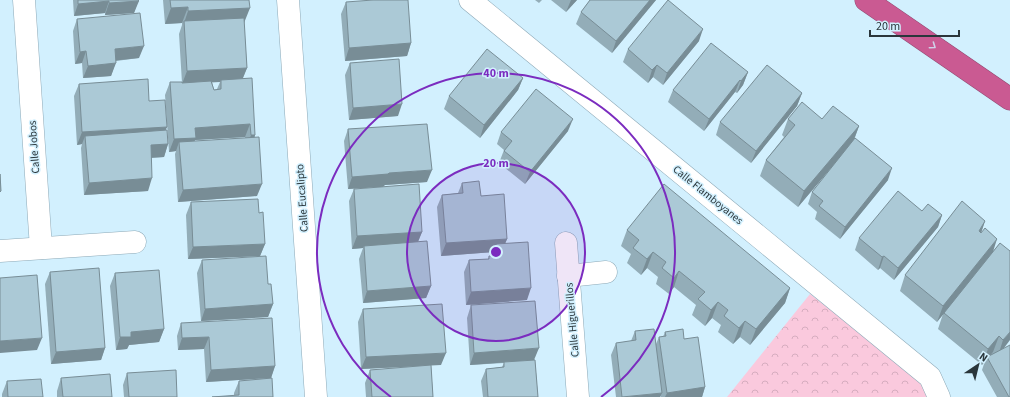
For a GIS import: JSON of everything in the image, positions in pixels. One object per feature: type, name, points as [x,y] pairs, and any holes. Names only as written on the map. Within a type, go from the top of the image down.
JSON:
[{"type":"highway","points":[[866,0],[1010,99]]},
{"type":"street","name":"Calle Jobos","points":[[24,0],[41,248]]},
{"type":"street","name":"Calle Eucalipto","points":[[288,0],[316,397]]},
{"type":"street","name":"Calle Flamboyanes","points":[[470,0],[930,377],[939,397]]},
{"type":"street","points":[[0,251],[135,242]]},
{"type":"street","name":"Calle Higuerillos","points":[[566,243],[578,397]]},
{"type":"street","points":[[568,276],[606,272]]},
{"type":"green space","points":[[810,294],[923,381],[932,397],[727,397]]},
{"type":"building","points":[[78,0],[139,1],[109,3],[109,1],[78,4]]},
{"type":"building","points":[[170,0],[249,0],[250,8],[188,11],[188,7],[171,8]]},
{"type":"building","points":[[408,0],[411,43],[349,48],[346,2]]},
{"type":"building","points":[[590,0],[650,0],[616,41],[581,12]]},
{"type":"building","points":[[668,0],[703,29],[667,73],[657,65],[652,70],[628,49]]},
{"type":"building","points":[[140,13],[144,46],[115,49],[116,63],[88,66],[86,51],[80,52],[77,19]]},
{"type":"building","points":[[244,18],[247,68],[187,71],[184,21]]},
{"type":"building","points":[[711,43],[748,72],[709,119],[673,90]]},
{"type":"building","points":[[487,49],[523,78],[484,125],[449,96]]},
{"type":"building","points":[[399,59],[402,104],[353,108],[350,63]]},
{"type":"building","points":[[767,65],[802,93],[756,151],[720,122]]},
{"type":"building","points":[[252,78],[255,135],[251,135],[250,124],[195,128],[196,138],[174,139],[170,82],[182,83],[211,81],[214,90],[221,89],[221,80]]},
{"type":"building","points":[[148,79],[149,101],[165,100],[167,127],[82,132],[79,84]]},
{"type":"building","points":[[536,89],[573,119],[530,172],[504,151],[512,141],[501,132]]},
{"type":"building","points":[[802,102],[822,119],[833,106],[859,126],[804,191],[766,160],[795,125],[788,119]]},
{"type":"building","points":[[427,124],[432,170],[352,177],[348,129]]},
{"type":"building","points":[[167,130],[168,144],[151,145],[152,178],[89,183],[85,136]]},
{"type":"building","points":[[259,137],[262,184],[183,190],[179,142]]},
{"type":"building","points":[[855,138],[892,168],[845,227],[819,206],[823,201],[812,192]]},
{"type":"building","points":[[479,181],[481,196],[504,194],[507,239],[446,243],[442,195],[463,193],[462,183]]},
{"type":"building","points":[[419,184],[422,232],[357,236],[354,189]]},
{"type":"building","points":[[664,184],[790,288],[756,329],[745,321],[739,328],[724,316],[728,310],[718,302],[711,310],[698,299],[705,292],[679,271],[674,278],[662,268],[666,262],[653,252],[647,259],[633,248],[639,240],[627,230]]},
{"type":"building","points":[[898,191],[922,211],[928,204],[942,215],[898,268],[859,238]]},
{"type":"building","points":[[258,199],[259,213],[263,212],[265,244],[193,247],[191,202]]},
{"type":"building","points":[[962,201],[985,221],[979,231],[981,233],[985,228],[997,239],[943,306],[905,275]]},
{"type":"building","points":[[427,241],[431,286],[367,291],[364,246]]},
{"type":"building","points":[[528,242],[531,288],[471,292],[469,260],[489,259],[489,256],[497,256],[496,244]]},
{"type":"building","points":[[1000,243],[1010,251],[1010,332],[1003,340],[999,336],[988,349],[944,313]]},
{"type":"building","points":[[266,256],[268,284],[271,284],[273,304],[205,309],[202,260]]},
{"type":"building","points":[[99,268],[105,348],[56,352],[50,272]]},
{"type":"building","points":[[159,270],[164,329],[131,332],[131,337],[120,337],[115,273]]},
{"type":"building","points":[[37,275],[42,338],[0,341],[0,278]]},
{"type":"building","points":[[535,301],[539,348],[474,353],[471,305]]},
{"type":"building","points":[[442,304],[446,353],[366,357],[363,309]]},
{"type":"building","points":[[272,318],[275,366],[211,370],[209,337],[182,338],[181,323]]},
{"type":"building","points":[[654,329],[662,393],[622,397],[616,343],[636,340],[635,331]]},
{"type":"building","points":[[683,329],[684,339],[698,337],[705,387],[667,393],[659,337],[666,336],[665,332]]},
{"type":"building","points":[[1010,345],[1010,397],[1009,397],[987,357]]},
{"type":"building","points":[[535,360],[538,397],[488,397],[486,369],[504,367],[504,362]]},
{"type":"building","points":[[431,365],[433,397],[372,397],[370,370]]},
{"type":"building","points":[[176,370],[177,397],[129,397],[127,373]]},
{"type":"building","points":[[110,374],[112,397],[63,397],[61,378]]},
{"type":"building","points":[[272,378],[273,397],[212,397],[239,395],[239,381]]},
{"type":"building","points":[[41,379],[43,397],[8,397],[7,381]]}]
